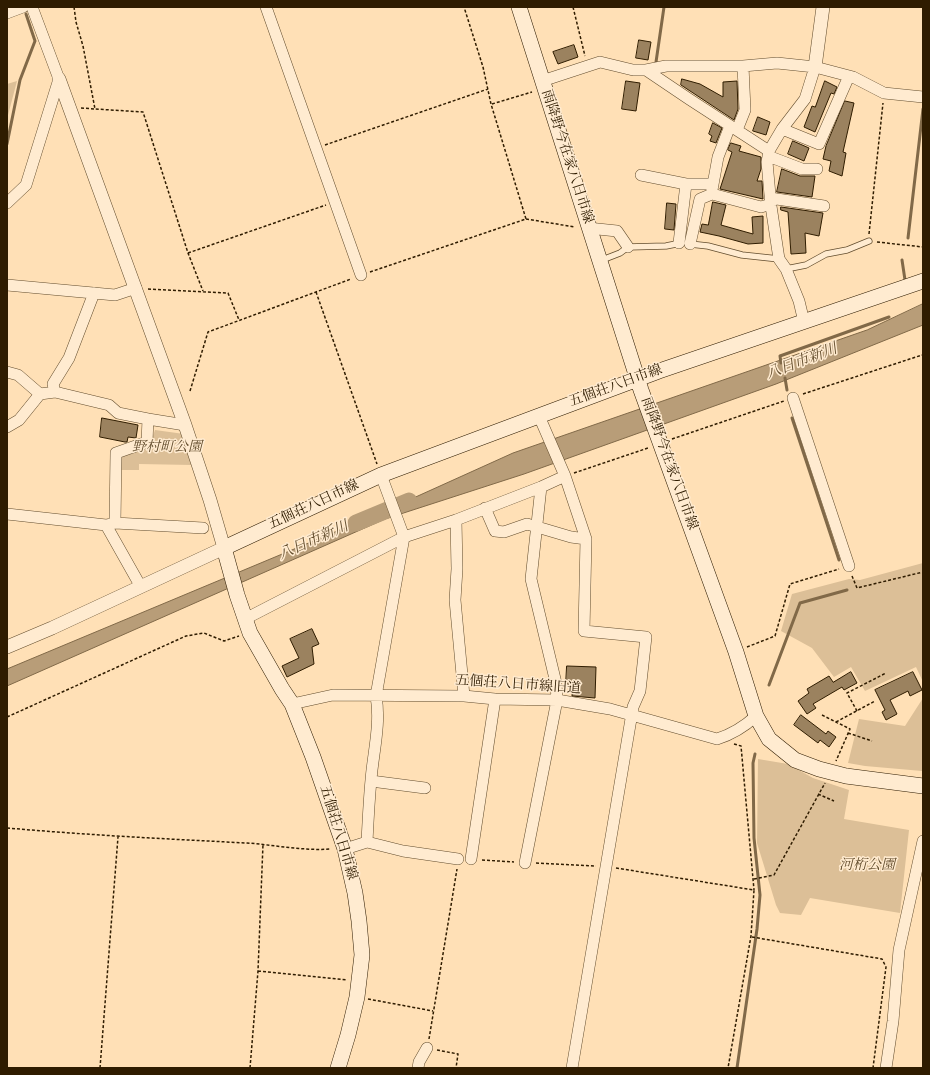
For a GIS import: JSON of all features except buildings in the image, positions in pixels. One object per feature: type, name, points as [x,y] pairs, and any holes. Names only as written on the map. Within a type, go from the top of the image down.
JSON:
[{"type":"main road","name":"雨降野今在家八日市線","points":[[519,7],[538,86],[582,228],[599,261],[640,385],[736,652],[756,716],[769,739],[794,760],[819,769],[846,776],[923,786]]},
{"type":"main road","name":"五個荘八日市線","points":[[338,1068],[357,997],[362,955],[356,893],[345,849],[314,757],[292,704],[282,689],[248,626],[224,548],[381,475],[539,416],[640,385],[659,371],[923,281]]},
{"type":"street","points":[[7,13],[23,7]]},
{"type":"street","points":[[7,648],[224,548],[185,425],[32,7]]},
{"type":"street","points":[[266,7],[361,275]]},
{"type":"street","points":[[804,322],[799,301],[786,269],[779,259],[767,162],[769,153],[782,130],[805,99],[815,67],[823,7]]},
{"type":"street","points":[[538,86],[600,62],[633,70],[646,70],[666,66],[743,66],[777,63],[815,67],[849,76],[884,92],[923,97]]},
{"type":"street","points":[[685,243],[700,199],[712,189],[718,157],[733,128],[745,110],[743,66]]},
{"type":"street","points":[[646,70],[769,153],[802,169],[817,169]]},
{"type":"street","points":[[782,130],[819,144],[849,76]]},
{"type":"street","points":[[7,203],[26,185],[59,79]]},
{"type":"street","points":[[641,175],[712,189],[761,207],[771,201],[824,206]]},
{"type":"street","points":[[685,243],[686,184]]},
{"type":"street","points":[[582,228],[617,231],[628,247]]},
{"type":"street","points":[[7,285],[115,295],[136,288]]},
{"type":"street","points":[[55,392],[54,384],[69,358],[94,294]]},
{"type":"street","points":[[7,372],[18,376],[40,394]]},
{"type":"street","points":[[7,427],[19,420],[40,394],[55,392],[109,405],[118,413],[148,420],[185,425]]},
{"type":"street","points":[[793,398],[849,566]]},
{"type":"street","points":[[539,416],[565,476],[586,539],[584,631],[646,637],[640,691],[633,707],[572,1068]]},
{"type":"street","points":[[141,587],[111,524],[116,453],[147,442],[148,420]]},
{"type":"street","points":[[367,842],[370,781],[377,733],[376,696],[404,537],[381,475]]},
{"type":"street","points":[[248,626],[404,537],[456,520],[541,487],[565,476]]},
{"type":"street","points":[[525,863],[557,700],[556,683],[531,579],[541,487]]},
{"type":"street","points":[[485,508],[495,531],[504,532],[527,524],[571,537],[586,539]]},
{"type":"street","points":[[7,514],[111,524],[203,528]]},
{"type":"street","points":[[456,520],[457,569],[455,600],[464,696]]},
{"type":"street","name":"五個荘八日市線旧道","points":[[292,704],[333,695],[464,696],[495,699],[557,700],[632,714],[717,739]]},
{"type":"street","points":[[471,859],[495,699]]},
{"type":"street","points":[[717,739],[728,736],[743,728],[756,716]]},
{"type":"street","points":[[370,781],[425,788]]},
{"type":"street","points":[[886,1068],[893,1021],[899,950],[923,840]]},
{"type":"street","points":[[345,849],[367,842],[404,851],[458,859]]},
{"type":"street","points":[[418,1068],[419,1062],[427,1048]]},
{"type":"lane","points":[[786,269],[806,265],[826,254],[847,250],[869,242]]},
{"type":"lane","points":[[599,261],[620,253],[628,247],[666,246],[685,243],[708,246],[742,255],[779,259]]},
{"type":"path","points":[[74,7],[95,109],[143,112],[188,253],[203,292]]},
{"type":"path","points":[[464,7],[483,67],[491,104],[526,218]]},
{"type":"path","points":[[573,7],[587,67]]},
{"type":"path","points":[[491,104],[538,86]]},
{"type":"path","points":[[316,148],[488,89]]},
{"type":"path","points":[[884,92],[869,242],[923,247]]},
{"type":"path","points":[[188,253],[335,202]]},
{"type":"path","points":[[190,391],[208,332],[361,275],[526,218],[582,228]]},
{"type":"path","points":[[136,288],[228,293],[239,320]]},
{"type":"path","points":[[316,292],[381,475]]},
{"type":"path","points":[[565,476],[661,443]]},
{"type":"path","points":[[736,652],[775,636],[790,584],[849,566],[857,588],[923,572]]},
{"type":"path","points":[[7,717],[186,636],[204,633],[224,641],[248,626]]},
{"type":"path","points":[[857,711],[847,693],[886,673]]},
{"type":"path","points":[[836,722],[875,701]]},
{"type":"path","points":[[822,715],[850,729],[833,766]]},
{"type":"path","points":[[848,733],[872,741]]},
{"type":"path","points":[[717,739],[741,746],[754,879],[751,936],[728,1068]]},
{"type":"path","points":[[754,879],[774,875],[828,778]]},
{"type":"path","points":[[818,794],[834,801]]},
{"type":"path","points":[[7,828],[118,837],[262,844],[319,850],[345,849]]},
{"type":"path","points":[[100,1068],[118,837]]},
{"type":"path","points":[[250,1068],[258,971],[262,844]]},
{"type":"path","points":[[456,1068],[458,1054],[427,1048],[458,859]]},
{"type":"path","points":[[471,859],[606,866],[754,890]]},
{"type":"path","points":[[751,936],[882,959],[886,967],[873,1068]]},
{"type":"path","points":[[258,971],[359,981]]},
{"type":"path","points":[[357,997],[433,1011]]},
{"type":"green space","points":[[17,81],[7,119],[7,84]]},
{"type":"green space","name":"野村町公園","points":[[155,430],[184,434],[192,465],[139,464],[139,470],[119,470],[119,457],[150,445]]},
{"type":"green space","points":[[923,563],[923,682],[916,667],[865,691],[851,667],[834,677],[812,648],[781,631],[792,594],[849,579],[860,580]]},
{"type":"green space","points":[[923,698],[922,771],[848,763],[859,719],[905,726]]},
{"type":"green space","name":"河桁公園","points":[[758,759],[788,764],[813,778],[849,790],[844,819],[909,830],[900,913],[810,898],[801,915],[780,913],[776,905],[757,843]]},
{"type":"water","points":[[923,304],[923,325],[776,384],[524,474],[385,519],[7,686],[7,669],[378,514],[513,453],[867,330]]},
{"type":"waterway","points":[[656,62],[664,7]]},
{"type":"waterway","points":[[7,144],[20,80],[35,41],[26,14]]},
{"type":"waterway","points":[[908,238],[923,109]]},
{"type":"waterway","points":[[902,260],[905,280]]},
{"type":"waterway","points":[[781,363],[780,356],[889,317]]},
{"type":"waterway","points":[[785,378],[787,390]]},
{"type":"waterway","points":[[792,418],[839,560]]},
{"type":"waterway","name":"八日市新川","points":[[356,523],[409,501]]},
{"type":"waterway","points":[[769,685],[800,603],[847,590]]},
{"type":"waterway","points":[[737,1068],[757,929],[760,895],[754,838],[753,763],[755,754]]}]
